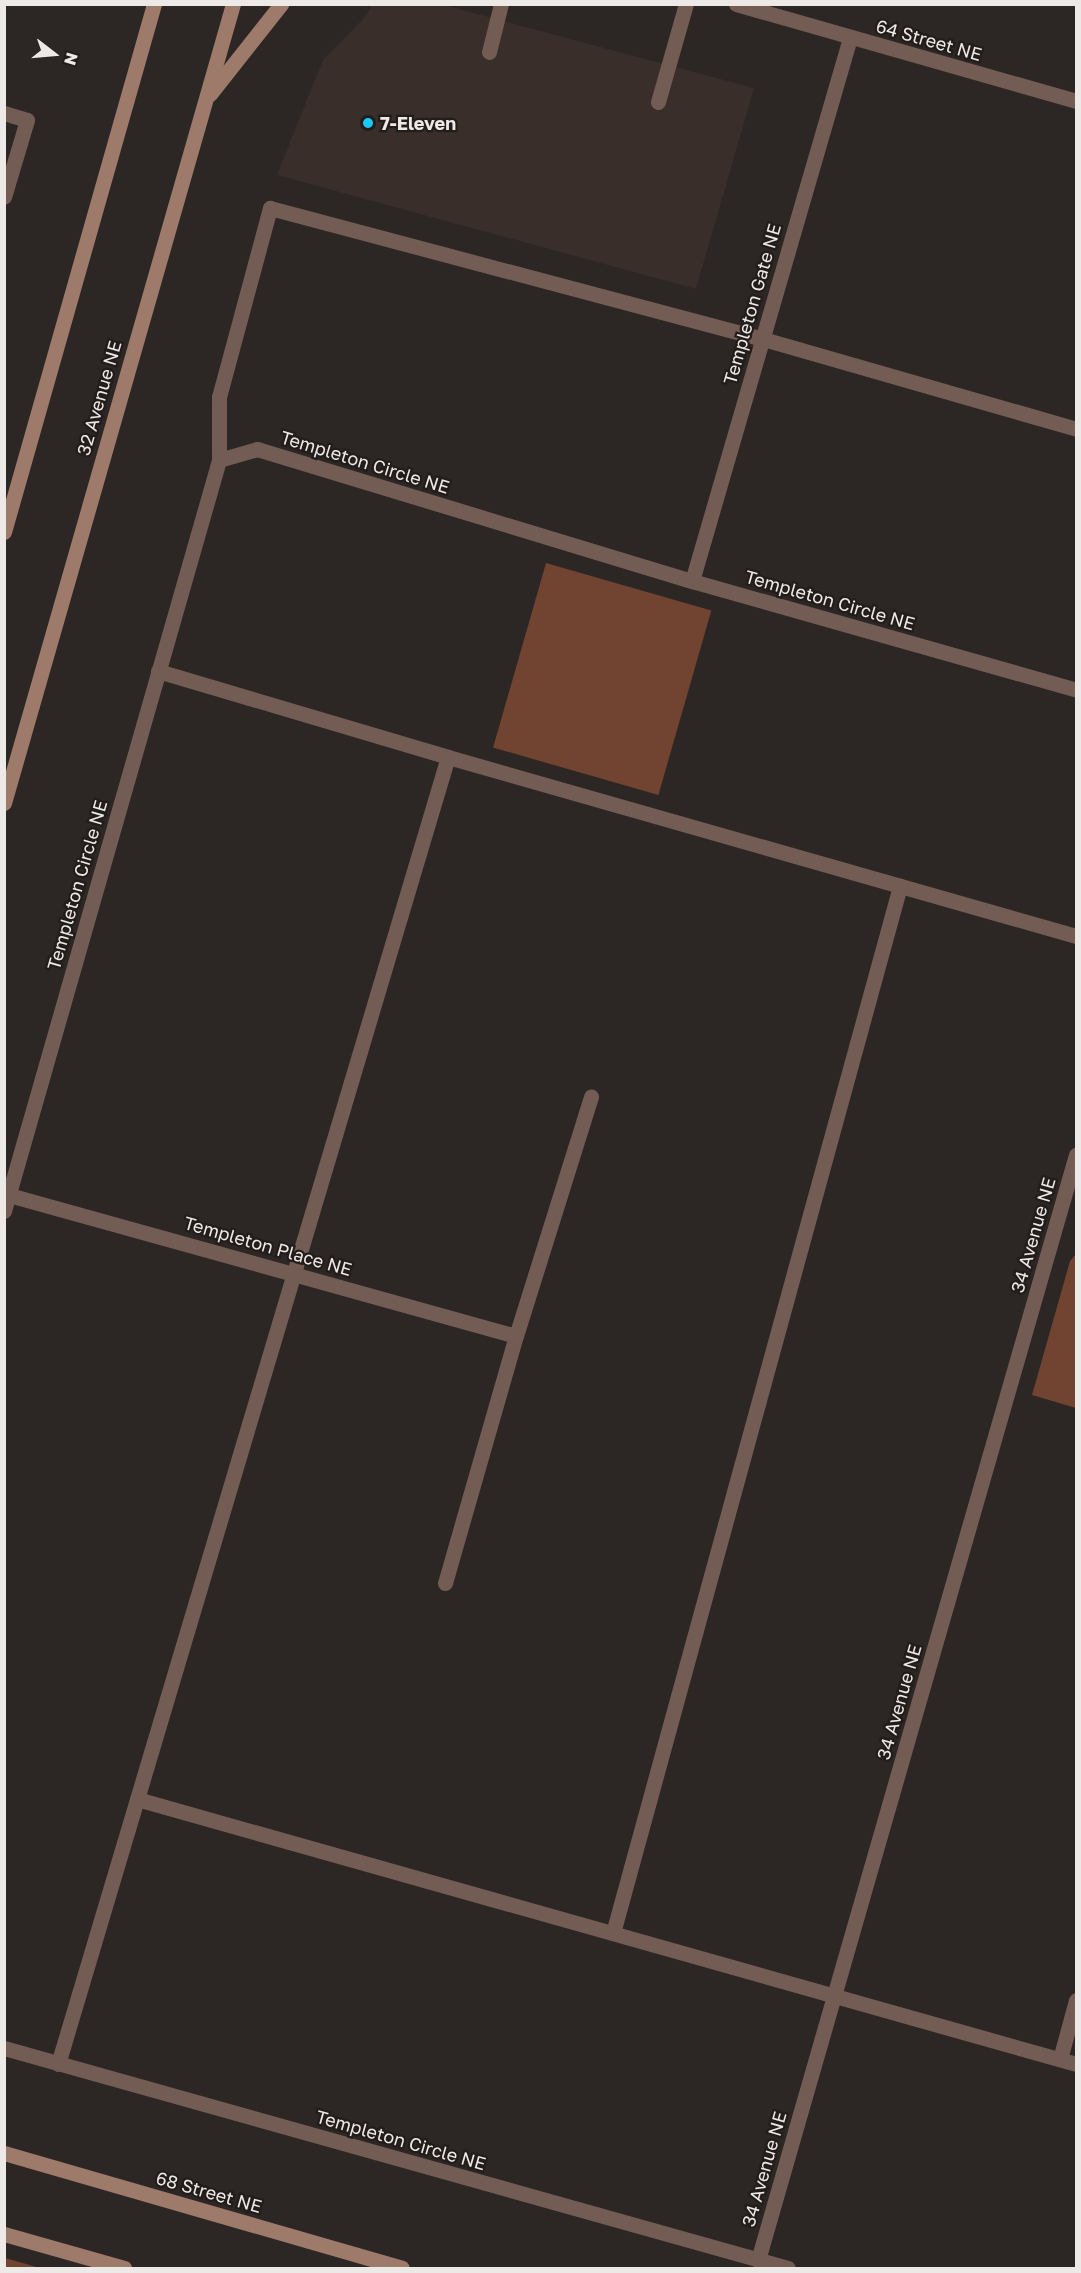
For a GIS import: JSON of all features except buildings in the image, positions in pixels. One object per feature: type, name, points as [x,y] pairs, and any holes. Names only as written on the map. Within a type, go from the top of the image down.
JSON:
[{"type":"main road","points":[[4,532],[154,4]]},
{"type":"main road","name":"32 Avenue NE","points":[[4,803],[233,4]]},
{"type":"main road","points":[[204,102],[281,4]]},
{"type":"main road","name":"68 Street NE","points":[[4,2153],[402,2268]]},
{"type":"main road","points":[[4,2234],[124,2268]]},
{"type":"street","points":[[489,52],[501,4]]},
{"type":"street","points":[[658,102],[686,4]]},
{"type":"street","name":"64 Street NE","points":[[736,4],[1077,101]]},
{"type":"street","name":"Templeton Gate NE","points":[[692,581],[850,38]]},
{"type":"street","points":[[4,113],[27,120],[4,197]]},
{"type":"street","points":[[219,460],[219,398],[270,208],[763,339],[1077,429]]},
{"type":"street","name":"Templeton Circle NE","points":[[4,1211],[219,460],[257,449],[692,581],[1077,690]]},
{"type":"street","points":[[158,671],[448,757],[1077,936]]},
{"type":"street","points":[[58,2064],[448,757]]},
{"type":"street","points":[[613,1933],[900,886]]},
{"type":"street","points":[[445,1583],[516,1336],[591,1096]]},
{"type":"street","name":"34 Avenue NE","points":[[758,2260],[1073,1182],[1077,1155]]},
{"type":"street","name":"Templeton Place NE","points":[[9,1195],[516,1336]]},
{"type":"street","points":[[137,1799],[1077,2064]]},
{"type":"street","points":[[1060,2059],[1077,2000]]},
{"type":"street","name":"Templeton Circle NE","points":[[4,2048],[788,2268]]},
{"type":"shaded area","points":[[372,5],[444,5],[754,88],[696,289],[277,175],[323,60],[364,18]]},
{"type":"shaded area","points":[[546,563],[711,610],[658,795],[493,748]]},
{"type":"shaded area","points":[[1076,1254],[1076,1408],[1032,1395],[1070,1261]]},
{"type":"shaded area","points":[[5,2258],[40,2268],[5,2268]]},
{"type":"place","name":"7-Eleven","points":[[368,123]]}]
